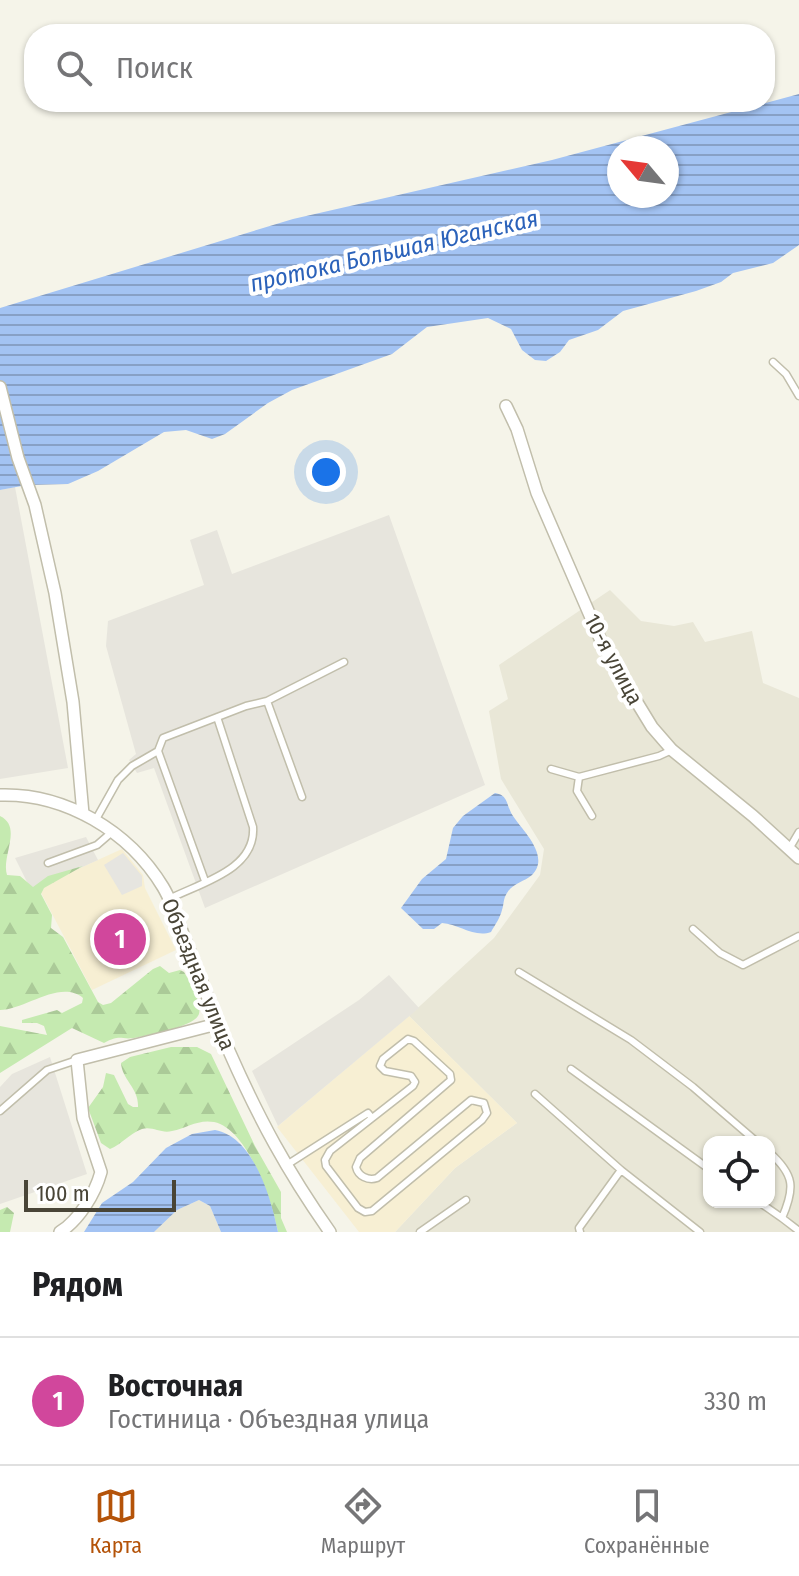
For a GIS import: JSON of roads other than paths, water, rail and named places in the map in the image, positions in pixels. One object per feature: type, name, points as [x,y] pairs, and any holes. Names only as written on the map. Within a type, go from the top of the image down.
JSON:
[{"type":"street","points":[[0,387],[9,427],[35,505],[55,593],[74,717],[83,814]]},
{"type":"street","name":"10-я улица","points":[[506,406],[517,429],[537,493],[605,650],[652,727],[672,750],[799,858]]},
{"type":"street","name":"Объездная улица","points":[[0,795],[38,797],[83,814],[112,832],[144,862],[169,899],[217,1024],[266,1132],[330,1232]]},
{"type":"street","points":[[60,1232],[81,1211],[101,1172],[83,1118],[77,1060],[217,1024]]},
{"type":"lane","points":[[773,362],[786,374],[799,396]]},
{"type":"lane","points":[[95,821],[118,780],[132,766],[158,751],[163,738],[267,701],[344,662]]},
{"type":"lane","points":[[267,701],[302,797]]},
{"type":"lane","points":[[169,899],[238,865],[252,844],[253,827],[217,717]]},
{"type":"lane","points":[[551,769],[579,777],[672,750]]},
{"type":"lane","points":[[158,751],[205,881]]},
{"type":"lane","points":[[579,777],[577,791],[592,816]]},
{"type":"lane","points":[[48,863],[97,845],[112,832]]},
{"type":"lane","points":[[789,849],[799,832]]},
{"type":"lane","points":[[693,929],[720,953],[743,965],[799,936]]},
{"type":"lane","points":[[519,972],[631,1040],[750,1136]]},
{"type":"lane","points":[[408,1039],[450,1074],[451,1080],[360,1158],[356,1167],[360,1174],[368,1179],[377,1178],[471,1100],[480,1100],[487,1109],[482,1120],[372,1211],[365,1212],[358,1208],[326,1166],[325,1160],[330,1151],[372,1118],[415,1082],[411,1076],[385,1071],[380,1066],[383,1059],[408,1039]]},
{"type":"lane","points":[[0,1111],[47,1070],[77,1060]]},
{"type":"lane","points":[[571,1069],[703,1165]]},
{"type":"lane","points":[[535,1094],[621,1170],[700,1232]]},
{"type":"lane","points":[[285,1166],[368,1113],[372,1118]]},
{"type":"lane","points":[[775,1158],[783,1167],[792,1187],[782,1218]]},
{"type":"lane","points":[[580,1232],[579,1228],[621,1170]]},
{"type":"lane","points":[[420,1232],[466,1200]]},
{"type":"lane","points":[[768,1208],[799,1231]]},
{"type":"water","name":"протока Большая Юганская","points":[[799,94],[799,245],[773,263],[733,273],[721,282],[696,291],[623,311],[598,330],[569,340],[560,352],[546,361],[535,360],[522,350],[511,329],[488,318],[427,327],[392,354],[292,390],[225,434],[212,439],[186,430],[164,432],[98,471],[68,484],[27,485],[0,490],[0,308],[293,219],[607,145],[607,208],[679,208],[679,136],[642,136],[732,112],[775,112],[775,100]]},
{"type":"water","points":[[495,793],[505,799],[533,844],[537,852],[537,868],[507,893],[491,932],[473,932],[442,923],[434,929],[423,929],[401,908],[422,879],[446,859],[453,828],[463,816]]},
{"type":"water","points":[[215,1130],[229,1135],[250,1156],[271,1203],[278,1232],[221,1232],[210,1206],[199,1200],[177,1210],[154,1232],[84,1232],[102,1203],[133,1182],[166,1148],[192,1134]]},
{"type":"place","name":"Восточная","points":[[120,939]]}]
